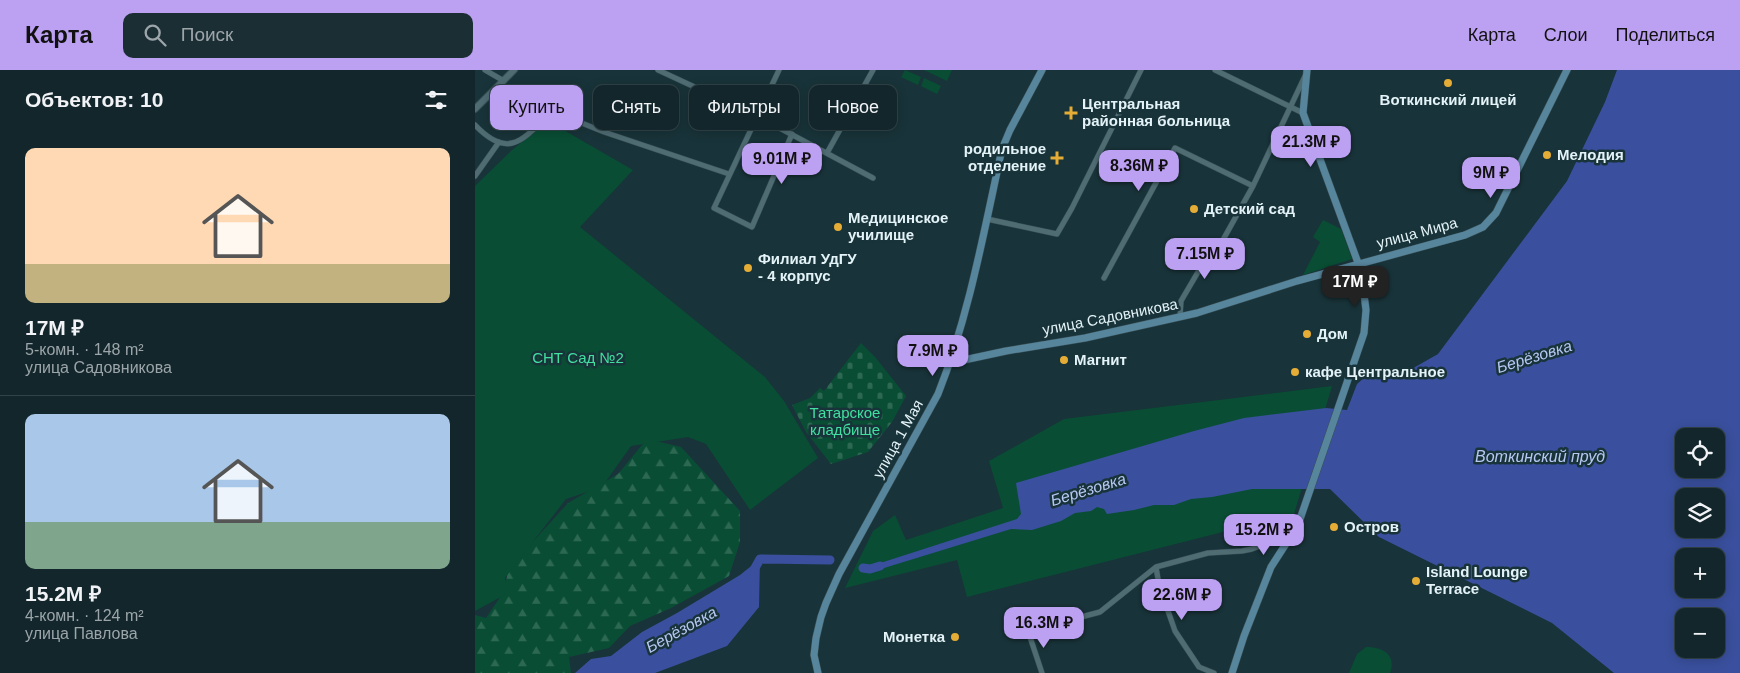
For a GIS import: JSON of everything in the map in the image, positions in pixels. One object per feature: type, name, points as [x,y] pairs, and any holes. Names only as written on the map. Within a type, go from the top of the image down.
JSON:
[{"type":"main road","name":"улица 1 Мая","points":[[818,673],[814,655],[816,638],[826,603],[839,574],[935,398],[950,363],[987,219],[1002,149],[1042,70]]},
{"type":"main road","name":"улица Мира","points":[[1358,263],[1465,235],[1483,227],[1496,213],[1509,190],[1567,70]]},
{"type":"main road","points":[[1232,673],[1244,636],[1271,567],[1298,524],[1364,333],[1366,310],[1358,263],[1303,113],[1307,72]]},
{"type":"main road","name":"улица Садовникова","points":[[950,363],[1006,351],[1085,338],[1180,317],[1358,263]]},
{"type":"street","points":[[485,70],[504,81]]},
{"type":"street","points":[[475,109],[514,70]]},
{"type":"street","points":[[658,70],[690,85]]},
{"type":"street","points":[[772,85],[779,70]]},
{"type":"street","points":[[827,153],[873,70]]},
{"type":"street","points":[[987,219],[1057,234],[1141,70]]},
{"type":"street","points":[[1215,70],[1303,113]]},
{"type":"street","points":[[1180,317],[1181,301],[1198,272],[1209,265],[1253,186],[1307,72]]},
{"type":"street","points":[[475,125],[489,137],[499,142],[515,143],[522,140],[552,111],[604,132],[729,174]]},
{"type":"street","points":[[750,130],[714,208],[752,228],[792,134]]},
{"type":"street","points":[[784,130],[873,178]]},
{"type":"street","points":[[475,176],[499,142]]},
{"type":"street","points":[[1104,278],[1175,148],[1253,186]]},
{"type":"street","points":[[1042,673],[1028,631],[1100,612],[1156,567],[1208,554],[1252,549],[1273,541],[1287,541]]},
{"type":"street","points":[[1156,567],[1159,585],[1175,631],[1199,667],[1214,673]]},
{"type":"green space","points":[[905,70],[921,77],[918,85],[901,77]]},
{"type":"green space","points":[[924,70],[952,70],[947,81]]},
{"type":"green space","points":[[924,78],[941,86],[937,94],[921,86]]},
{"type":"green space","name":"СНТ Сад №2","points":[[537,130],[564,130],[633,170],[580,227],[765,377],[784,401],[818,458],[750,510],[706,444],[688,437],[631,446],[602,487],[566,499],[505,578],[508,593],[475,611],[475,186],[512,150]]},
{"type":"green space","points":[[1323,220],[1341,229],[1352,259],[1303,275],[1320,242],[1313,237]]},
{"type":"green space","name":"Татарское кладбище","points":[[861,343],[875,357],[906,396],[892,422],[868,452],[831,464],[806,432],[792,405],[810,398],[820,388],[824,391]]},
{"type":"green space","points":[[1332,386],[1294,514],[967,597],[957,560],[845,588],[873,531],[895,515],[906,540],[1003,508],[989,461],[1064,419]]},
{"type":"green space","points":[[647,439],[681,447],[740,511],[740,542],[729,576],[671,608],[630,626],[609,648],[569,657],[571,673],[475,673],[475,615],[486,618],[503,593],[509,568],[568,503],[618,474]]},
{"type":"green space","points":[[1366,647],[1377,648],[1390,656],[1392,666],[1390,673],[1349,673],[1357,654]]},
{"type":"water","name":"Воткинский пруд","points":[[1617,70],[1740,70],[1740,673],[1614,673],[1552,623],[1379,537],[1330,489],[1252,489],[1191,499],[1174,505],[1154,505],[1107,514],[1104,509],[1097,507],[1091,511],[1075,513],[1061,521],[1032,530],[1011,529],[871,572],[871,566],[1017,519],[1021,514],[1016,483],[1244,418],[1326,408],[1347,410],[1357,384],[1376,367],[1408,371],[1438,354],[1567,181],[1605,102]]},
{"type":"water","points":[[760,559],[759,607],[727,646],[655,673],[575,673],[591,659],[611,656],[642,632],[740,575]]},
{"type":"waterway","name":"Берёзовка","points":[[755,568],[760,559],[830,560]]},
{"type":"waterway","name":"Берёзовка","points":[[863,568],[870,569],[880,566]]},
{"type":"place","name":"Воткинский лицей","points":[[1448,83]]},
{"type":"place","name":"Центральная районная больница","points":[[1071,113]]},
{"type":"place","name":"Мелодия","points":[[1547,155]]},
{"type":"place","name":"родильное отделение","points":[[1057,158]]},
{"type":"place","name":"Детский сад","points":[[1194,209]]},
{"type":"place","name":"Медицинское училище","points":[[838,227]]},
{"type":"place","name":"Филиал УдГУ - 4 корпус","points":[[748,268]]},
{"type":"place","name":"Дом","points":[[1307,334]]},
{"type":"place","name":"Магнит","points":[[1064,360]]},
{"type":"place","name":"кафе Центральное","points":[[1295,372]]},
{"type":"place","name":"Остров","points":[[1334,527]]},
{"type":"place","name":"Island Lounge Terrace","points":[[1416,581]]},
{"type":"place","name":"Монетка","points":[[955,637]]}]
